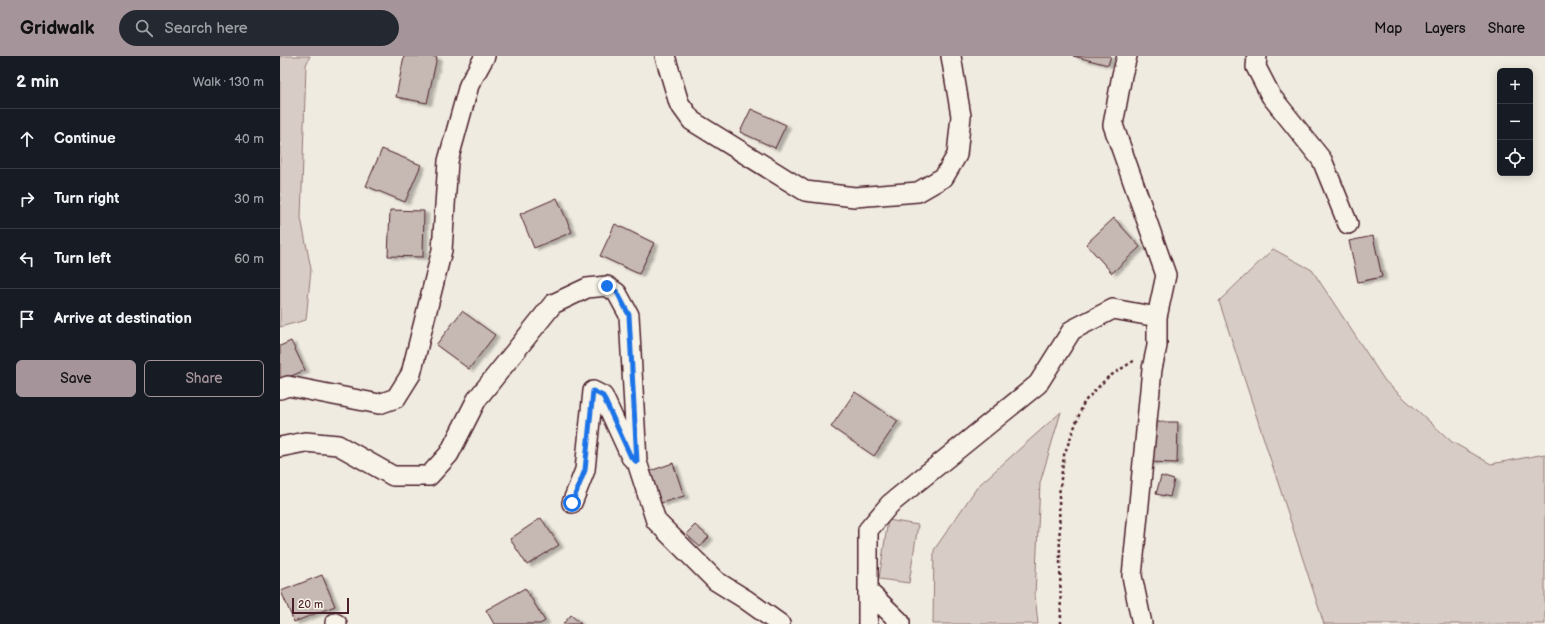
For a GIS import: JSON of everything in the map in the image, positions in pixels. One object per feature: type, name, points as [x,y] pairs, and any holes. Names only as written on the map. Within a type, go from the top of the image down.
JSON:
[{"type":"street","points":[[280,389],[288,386],[379,404],[396,398],[411,374],[442,250],[448,161],[469,85],[485,56]]},
{"type":"street","points":[[665,56],[679,104],[692,121],[805,191],[855,197],[918,192],[944,177],[957,155],[961,116],[951,56]]},
{"type":"street","points":[[1127,56],[1113,125],[1166,275],[1157,317],[1157,346],[1152,369],[1132,576],[1142,624]]},
{"type":"street","points":[[1257,56],[1256,67],[1271,96],[1322,160],[1348,224]]},
{"type":"street","points":[[280,447],[305,442],[338,445],[393,476],[429,476],[449,454],[477,399],[553,304],[587,288],[607,286],[617,292],[629,315],[637,462],[656,521],[716,582],[745,599],[780,624]]},
{"type":"street","points":[[868,624],[868,530],[890,504],[1038,384],[1072,330],[1113,309],[1157,317]]},
{"type":"street","points":[[572,503],[585,470],[593,391],[603,396],[631,457],[637,462]]},
{"type":"street","points":[[868,591],[900,622],[900,624]]},
{"type":"path","points":[[1061,624],[1059,495],[1064,455],[1084,402],[1107,378],[1136,359],[1152,369]]},
{"type":"shaded area","points":[[280,56],[310,56],[306,65],[301,218],[311,269],[306,320],[280,327]]},
{"type":"shaded area","points":[[1273,249],[1312,270],[1385,381],[1452,442],[1491,464],[1545,454],[1545,624],[1324,624],[1219,301]]},
{"type":"shaded area","points":[[1061,412],[1040,483],[1035,595],[1038,624],[933,624],[934,550],[978,486]]},
{"type":"shaded area","points":[[888,520],[918,525],[909,583],[879,579]]},
{"type":"building","points":[[404,56],[437,57],[427,103],[396,97]]},
{"type":"building","points":[[1073,56],[1111,56],[1108,65]]},
{"type":"building","points":[[751,109],[786,125],[775,148],[740,132]]},
{"type":"building","points":[[382,149],[421,165],[405,202],[366,186]]},
{"type":"building","points":[[557,198],[572,232],[534,248],[520,214]]},
{"type":"building","points":[[390,210],[424,211],[423,257],[388,256]]},
{"type":"building","points":[[1114,218],[1140,247],[1112,273],[1086,244]]},
{"type":"building","points":[[615,224],[654,243],[639,274],[600,256]]},
{"type":"building","points":[[1373,236],[1382,277],[1358,282],[1349,241]]},
{"type":"building","points":[[462,311],[495,335],[469,369],[436,345]]},
{"type":"building","points":[[291,341],[305,370],[280,381],[280,346]]},
{"type":"building","points":[[855,392],[898,421],[874,456],[831,427]]},
{"type":"building","points":[[1149,422],[1178,422],[1177,463],[1148,462]]},
{"type":"building","points":[[673,463],[684,496],[661,503],[650,471]]},
{"type":"building","points":[[1161,476],[1174,480],[1170,497],[1156,494]]},
{"type":"building","points":[[541,518],[559,545],[527,565],[510,539]]},
{"type":"building","points":[[695,525],[709,537],[700,547],[686,534]]},
{"type":"building","points":[[322,575],[335,606],[294,622],[281,591]]},
{"type":"building","points":[[525,588],[545,621],[540,624],[494,624],[486,610]]},
{"type":"building","points":[[571,615],[581,624],[563,624]]},
{"type":"route","points":[[572,503],[585,470],[593,391],[603,396],[631,457],[637,462],[629,315],[617,292],[607,286]]}]
